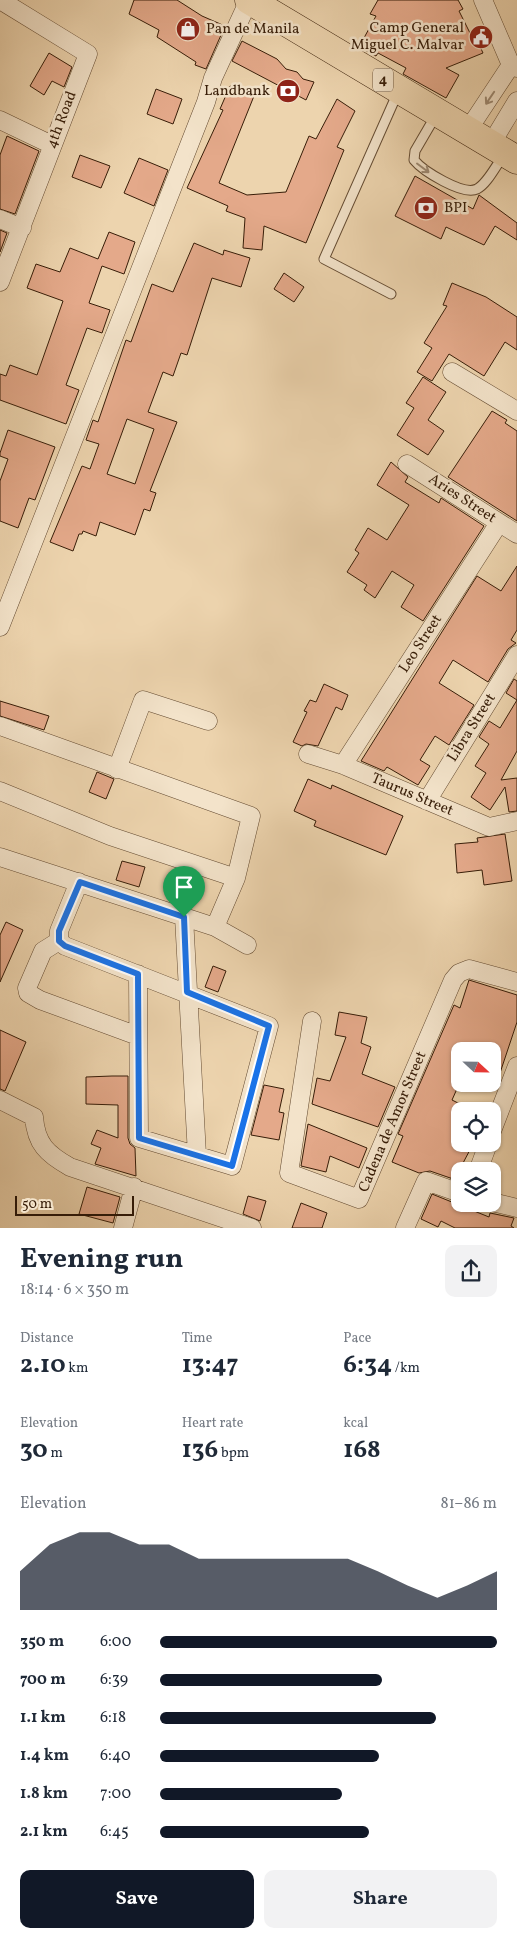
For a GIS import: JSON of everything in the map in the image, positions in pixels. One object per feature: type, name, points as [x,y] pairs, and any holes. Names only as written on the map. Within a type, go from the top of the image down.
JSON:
[{"type":"main road","name":"4","points":[[249,0],[505,152]]},
{"type":"street","name":"4th Road","points":[[0,0],[88,54],[0,282]]},
{"type":"street","points":[[0,626],[206,102],[213,78],[249,0]]},
{"type":"street","points":[[468,130],[514,67],[483,0]]},
{"type":"street","points":[[505,152],[517,101]]},
{"type":"street","points":[[0,120],[52,144]]},
{"type":"street","points":[[0,219],[22,228]]},
{"type":"street","points":[[452,372],[517,411]]},
{"type":"street","name":"Aries Street","points":[[407,464],[517,534]]},
{"type":"street","name":"Leo Street","points":[[342,765],[499,523]]},
{"type":"street","name":"Libra Street","points":[[427,801],[517,655]]},
{"type":"street","points":[[117,768],[143,700],[208,721]]},
{"type":"street","points":[[0,726],[251,816],[236,878],[215,927]]},
{"type":"street","name":"Taurus Street","points":[[308,754],[342,765],[489,827],[517,822]]},
{"type":"street","points":[[0,791],[110,836],[236,878]]},
{"type":"street","points":[[0,858],[80,882],[215,927],[247,945]]},
{"type":"street","points":[[59,941],[59,931],[80,882]]},
{"type":"street","points":[[184,917],[197,1155]]},
{"type":"street","points":[[59,941],[65,946],[187,992],[269,1026],[232,1166],[139,1138],[138,974]]},
{"type":"street","points":[[59,941],[43,951],[27,988],[28,993],[40,1000],[138,1036]]},
{"type":"street","name":"Cadena de Amor Street","points":[[312,1021],[289,1173],[360,1199],[453,980],[459,973],[469,969],[517,982]]},
{"type":"street","points":[[501,1112],[513,1086],[517,1066]]},
{"type":"street","points":[[0,1100],[34,1117],[36,1134],[50,1156],[70,1167],[134,1187],[228,1224],[252,1228]]},
{"type":"street","points":[[405,1228],[426,1181],[451,1189]]},
{"type":"street","points":[[123,1228],[134,1187]]},
{"type":"street","points":[[501,1204],[517,1208]]},
{"type":"lane","points":[[391,294],[324,259],[399,90]]},
{"type":"lane","points":[[438,112],[415,151],[414,160],[421,168],[463,190],[475,190],[482,185],[505,152]]},
{"type":"building","points":[[134,0],[177,0],[202,16],[225,26],[206,69],[195,65],[196,62],[157,37],[159,30],[129,14]]},
{"type":"building","points":[[378,0],[458,0],[463,9],[459,11],[474,41],[477,40],[483,53],[446,68],[459,75],[446,98],[403,74],[406,68],[378,53],[376,56],[359,47],[376,16],[370,14]]},
{"type":"building","points":[[242,41],[277,59],[286,69],[297,72],[303,79],[314,82],[306,100],[232,61]]},
{"type":"building","points":[[49,53],[72,67],[64,87],[52,81],[44,95],[30,86]]},
{"type":"building","points":[[230,86],[254,96],[219,183],[247,195],[286,192],[309,136],[316,139],[337,99],[355,111],[337,147],[344,150],[306,243],[264,226],[262,250],[243,248],[245,218],[226,211],[228,206],[187,188],[223,110],[220,109]]},
{"type":"building","points":[[156,89],[182,99],[173,124],[147,114]]},
{"type":"building","points":[[7,136],[39,151],[15,214],[0,209],[0,155]]},
{"type":"building","points":[[80,155],[110,166],[101,188],[72,177]]},
{"type":"building","points":[[139,158],[168,170],[154,206],[124,193]]},
{"type":"building","points":[[415,176],[473,209],[479,195],[517,223],[517,240],[495,226],[484,245],[446,227],[441,239],[395,216]]},
{"type":"building","points":[[0,230],[7,233],[0,252]]},
{"type":"building","points":[[109,232],[135,242],[124,274],[102,266],[89,303],[110,310],[102,333],[87,328],[66,385],[79,390],[66,424],[0,400],[0,374],[6,376],[10,365],[37,375],[63,301],[27,288],[36,264],[60,272],[70,248],[98,259]]},
{"type":"building","points":[[194,243],[223,255],[224,250],[250,258],[241,287],[212,278],[187,355],[181,353],[173,376],[163,372],[148,412],[177,422],[150,491],[156,493],[150,511],[144,509],[135,535],[100,522],[96,536],[83,531],[82,534],[79,534],[73,551],[50,542],[82,466],[90,469],[99,444],[86,440],[93,420],[98,422],[126,340],[131,342],[152,284],[173,292]],"holes":[[[127,419],[154,429],[135,484],[107,474]]]},
{"type":"building","points":[[284,273],[304,287],[294,302],[274,289]]},
{"type":"building","points":[[452,283],[486,297],[517,317],[517,350],[505,342],[484,376],[449,354],[432,381],[417,372],[432,348],[424,343],[447,306],[443,305]]},
{"type":"building","points":[[423,377],[446,392],[428,420],[444,431],[428,455],[397,435],[414,408],[406,403]]},
{"type":"building","points":[[492,411],[507,420],[505,423],[517,431],[517,521],[448,477]]},
{"type":"building","points":[[8,430],[55,447],[35,500],[29,498],[18,528],[0,521],[0,481],[8,459],[0,456],[0,453]]},
{"type":"building","points":[[391,462],[408,477],[405,482],[439,503],[441,498],[484,526],[423,621],[401,607],[414,585],[392,571],[375,598],[364,590],[367,585],[347,572],[359,553],[355,550],[368,528],[387,540],[409,505],[377,485]]},
{"type":"building","points":[[517,566],[517,630],[511,640],[516,643],[508,649],[488,682],[453,660],[439,683],[474,705],[449,745],[435,736],[420,760],[430,766],[418,785],[387,767],[384,771],[361,761],[477,576],[501,591]]},
{"type":"building","points":[[514,679],[517,681],[517,700],[506,693]]},
{"type":"building","points":[[324,684],[348,695],[342,710],[336,707],[318,746],[306,744],[302,746],[293,742],[307,712],[304,711],[310,700],[316,702]]},
{"type":"building","points":[[517,700],[517,751],[501,780],[517,778],[517,811],[509,812],[505,787],[490,810],[471,797],[486,773],[475,766],[489,744],[479,737],[489,721],[500,728]]},
{"type":"building","points":[[0,701],[49,716],[44,730],[0,716]]},
{"type":"building","points":[[97,772],[114,779],[106,799],[89,792]]},
{"type":"building","points":[[308,779],[331,789],[332,785],[403,816],[386,855],[314,826],[316,821],[294,811]]},
{"type":"building","points":[[505,834],[512,881],[484,885],[482,870],[457,873],[455,844],[478,842],[477,838]]},
{"type":"building","points":[[122,861],[145,867],[139,887],[116,880]]},
{"type":"building","points":[[6,922],[23,930],[0,982],[0,935]]},
{"type":"building","points":[[213,966],[226,971],[218,992],[205,987]]},
{"type":"building","points":[[469,980],[517,995],[517,1022],[501,1070],[501,1042],[451,1042],[451,1092],[456,1092],[452,1100],[456,1102],[451,1102],[451,1152],[469,1152],[464,1162],[451,1162],[451,1178],[430,1171],[419,1173],[392,1162],[403,1136],[398,1134],[454,1005],[460,1008]]},
{"type":"building","points":[[339,1012],[367,1017],[361,1043],[371,1047],[362,1074],[395,1087],[378,1127],[312,1104],[317,1078],[330,1081],[346,1037],[335,1035]]},
{"type":"building","points":[[0,1030],[26,1042],[5,1091],[0,1089]]},
{"type":"building","points":[[128,1076],[128,1138],[130,1144],[135,1148],[136,1176],[95,1164],[101,1148],[91,1144],[97,1130],[118,1138],[118,1105],[86,1104],[86,1077]]},
{"type":"building","points":[[264,1085],[284,1089],[279,1112],[284,1113],[279,1140],[251,1135]]},
{"type":"building","points":[[308,1124],[367,1148],[359,1168],[330,1156],[326,1172],[301,1166]]},
{"type":"building","points":[[87,1187],[120,1197],[113,1223],[79,1214]]},
{"type":"building","points":[[432,1194],[451,1202],[451,1212],[477,1212],[489,1217],[490,1213],[514,1218],[511,1226],[514,1228],[455,1228],[441,1221],[438,1227],[421,1219]]},
{"type":"building","points":[[248,1196],[266,1201],[260,1221],[243,1214]]},
{"type":"building","points":[[301,1203],[327,1213],[322,1228],[292,1228]]},
{"type":"place","name":"Pan de Manila","points":[[188,29]]},
{"type":"place","name":"Camp General Miguel C. Malvar","points":[[481,37]]},
{"type":"place","name":"Landbank","points":[[288,91]]},
{"type":"place","name":"BPI","points":[[426,208]]},
{"type":"route","points":[[80,882],[116,896],[184,917],[187,992],[269,1026],[232,1166],[139,1138],[138,974],[65,946],[59,941],[59,931],[80,882]]}]
